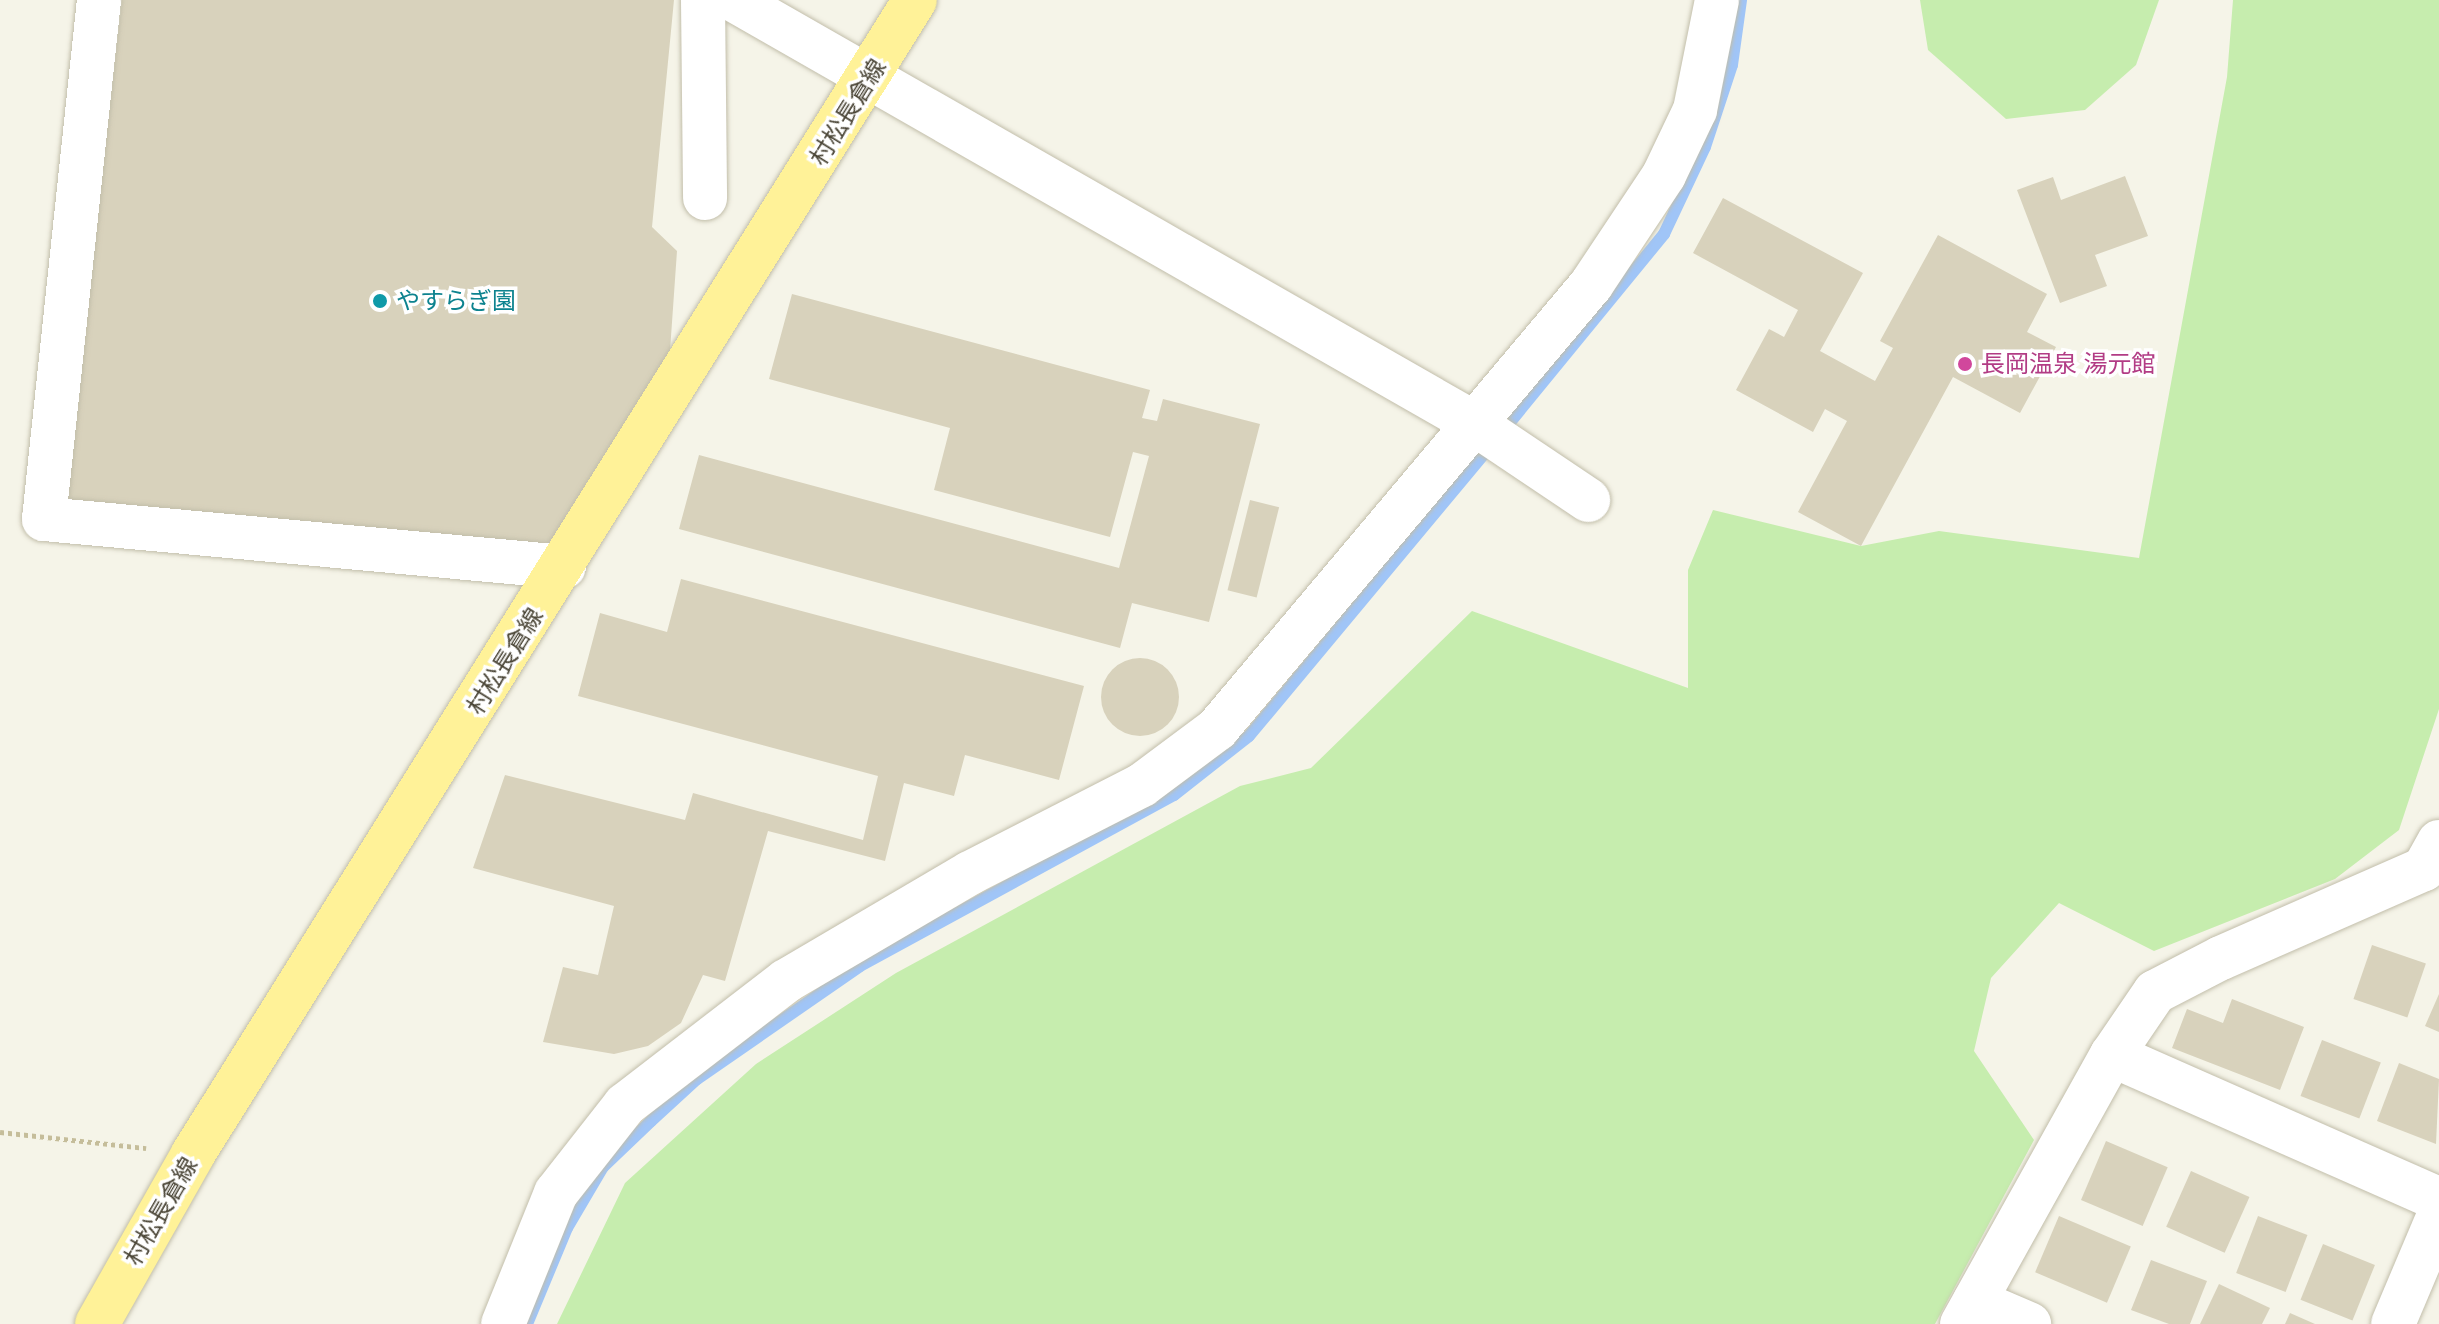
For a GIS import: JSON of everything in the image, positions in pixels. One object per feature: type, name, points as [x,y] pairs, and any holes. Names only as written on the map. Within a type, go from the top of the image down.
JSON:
[{"type":"main road","name":"村松長倉線","points":[[97,1324],[193,1154],[564,567],[915,0]]},
{"type":"street","points":[[99,0],[44,519],[564,567]]},
{"type":"street","points":[[703,0],[705,198]]},
{"type":"street","points":[[734,0],[868,80],[1472,422],[1588,500]]},
{"type":"street","points":[[503,1324],[556,1193],[625,1105],[786,981],[970,873],[1142,785],[1217,729],[1472,422],[1591,285],[1664,175],[1695,110],[1717,0]]},
{"type":"street","points":[[2029,1324],[1969,1312],[2112,1055],[2155,992],[2221,958],[2434,863]]},
{"type":"street","points":[[2112,1055],[2439,1199]]},
{"type":"street","points":[[2393,1324],[2439,1215]]},
{"type":"path","points":[[0,1132],[193,1154]]},
{"type":"green space","points":[[1920,0],[2159,0],[2136,65],[2085,110],[2006,119],[1928,50]]},
{"type":"green space","points":[[2233,0],[2439,0],[2439,709],[2399,830],[2335,879],[2154,951],[2059,903],[1991,978],[1974,1051],[2034,1140],[1935,1324],[557,1324],[625,1183],[756,1064],[896,973],[1240,786],[1311,768],[1472,611],[1688,688],[1688,570],[1713,510],[1861,546],[1939,531],[2139,558],[2227,77]]},
{"type":"building","name":"やすらぎ園","points":[[122,0],[674,0],[652,227],[677,251],[670,351],[550,550],[64,502]]},
{"type":"building","points":[[2125,176],[2148,236],[2095,255],[2107,286],[2060,303],[2017,190],[2053,177],[2061,200]]},
{"type":"building","name":"長岡温泉 湯元館","points":[[1723,198],[1863,273],[1820,351],[1875,381],[1893,348],[1880,341],[1938,235],[2047,294],[2027,332],[2056,347],[2020,413],[1953,377],[1861,546],[1798,512],[1847,421],[1825,409],[1813,432],[1736,390],[1769,329],[1784,337],[1798,310],[1693,253]]},
{"type":"building","points":[[792,294],[1150,390],[1142,418],[1157,421],[1163,399],[1260,424],[1209,622],[1132,603],[1120,648],[679,529],[699,455],[1119,568],[1149,456],[1133,452],[1110,537],[934,490],[950,428],[769,379]]},
{"type":"building","points":[[1250,500],[1279,507],[1257,597],[1228,590]]},
{"type":"building","points":[[681,579],[1084,686],[1059,780],[965,755],[954,796],[904,783],[885,861],[768,831],[725,981],[703,975],[681,1023],[648,1046],[614,1054],[543,1042],[563,967],[598,975],[614,906],[473,868],[505,775],[685,820],[693,793],[863,840],[878,776],[578,696],[600,613],[667,632]]},
{"type":"building","points":[[1140,658],[1155,661],[1167,670],[1176,682],[1179,697],[1176,712],[1167,724],[1155,733],[1140,736],[1125,733],[1113,724],[1104,712],[1101,697],[1104,682],[1113,670],[1125,661]]},
{"type":"building","points":[[2372,945],[2426,964],[2407,1017],[2353,999]]},
{"type":"building","points":[[2439,994],[2439,1032],[2425,1026]]},
{"type":"building","points":[[2232,999],[2304,1027],[2280,1090],[2172,1048],[2187,1009],[2223,1023]]},
{"type":"building","points":[[2322,1040],[2381,1063],[2359,1119],[2300,1096]]},
{"type":"building","points":[[2399,1063],[2439,1079],[2436,1144],[2377,1121]]},
{"type":"building","points":[[2106,1141],[2168,1167],[2143,1226],[2081,1200]]},
{"type":"building","points":[[2191,1171],[2249,1197],[2225,1253],[2166,1227]]},
{"type":"building","points":[[2059,1216],[2131,1246],[2107,1303],[2035,1272]]},
{"type":"building","points":[[2258,1216],[2307,1235],[2286,1292],[2236,1273]]},
{"type":"building","points":[[2323,1244],[2375,1265],[2352,1321],[2301,1300]]},
{"type":"building","points":[[2151,1260],[2207,1281],[2190,1324],[2169,1324],[2131,1310]]},
{"type":"building","points":[[2219,1284],[2270,1308],[2262,1324],[2200,1324]]},
{"type":"building","points":[[2290,1313],[2315,1324],[2285,1324]]},
{"type":"waterway","points":[[1502,432],[1664,234],[1705,147],[1732,65],[1741,0]]},
{"type":"waterway","points":[[527,1324],[567,1228],[603,1167],[697,1079],[860,966],[1174,795],[1249,736],[1491,446]]},
{"type":"place","name":"やすらぎ園","points":[[380,301]]},
{"type":"place","name":"長岡温泉 湯元館","points":[[1965,364]]}]
